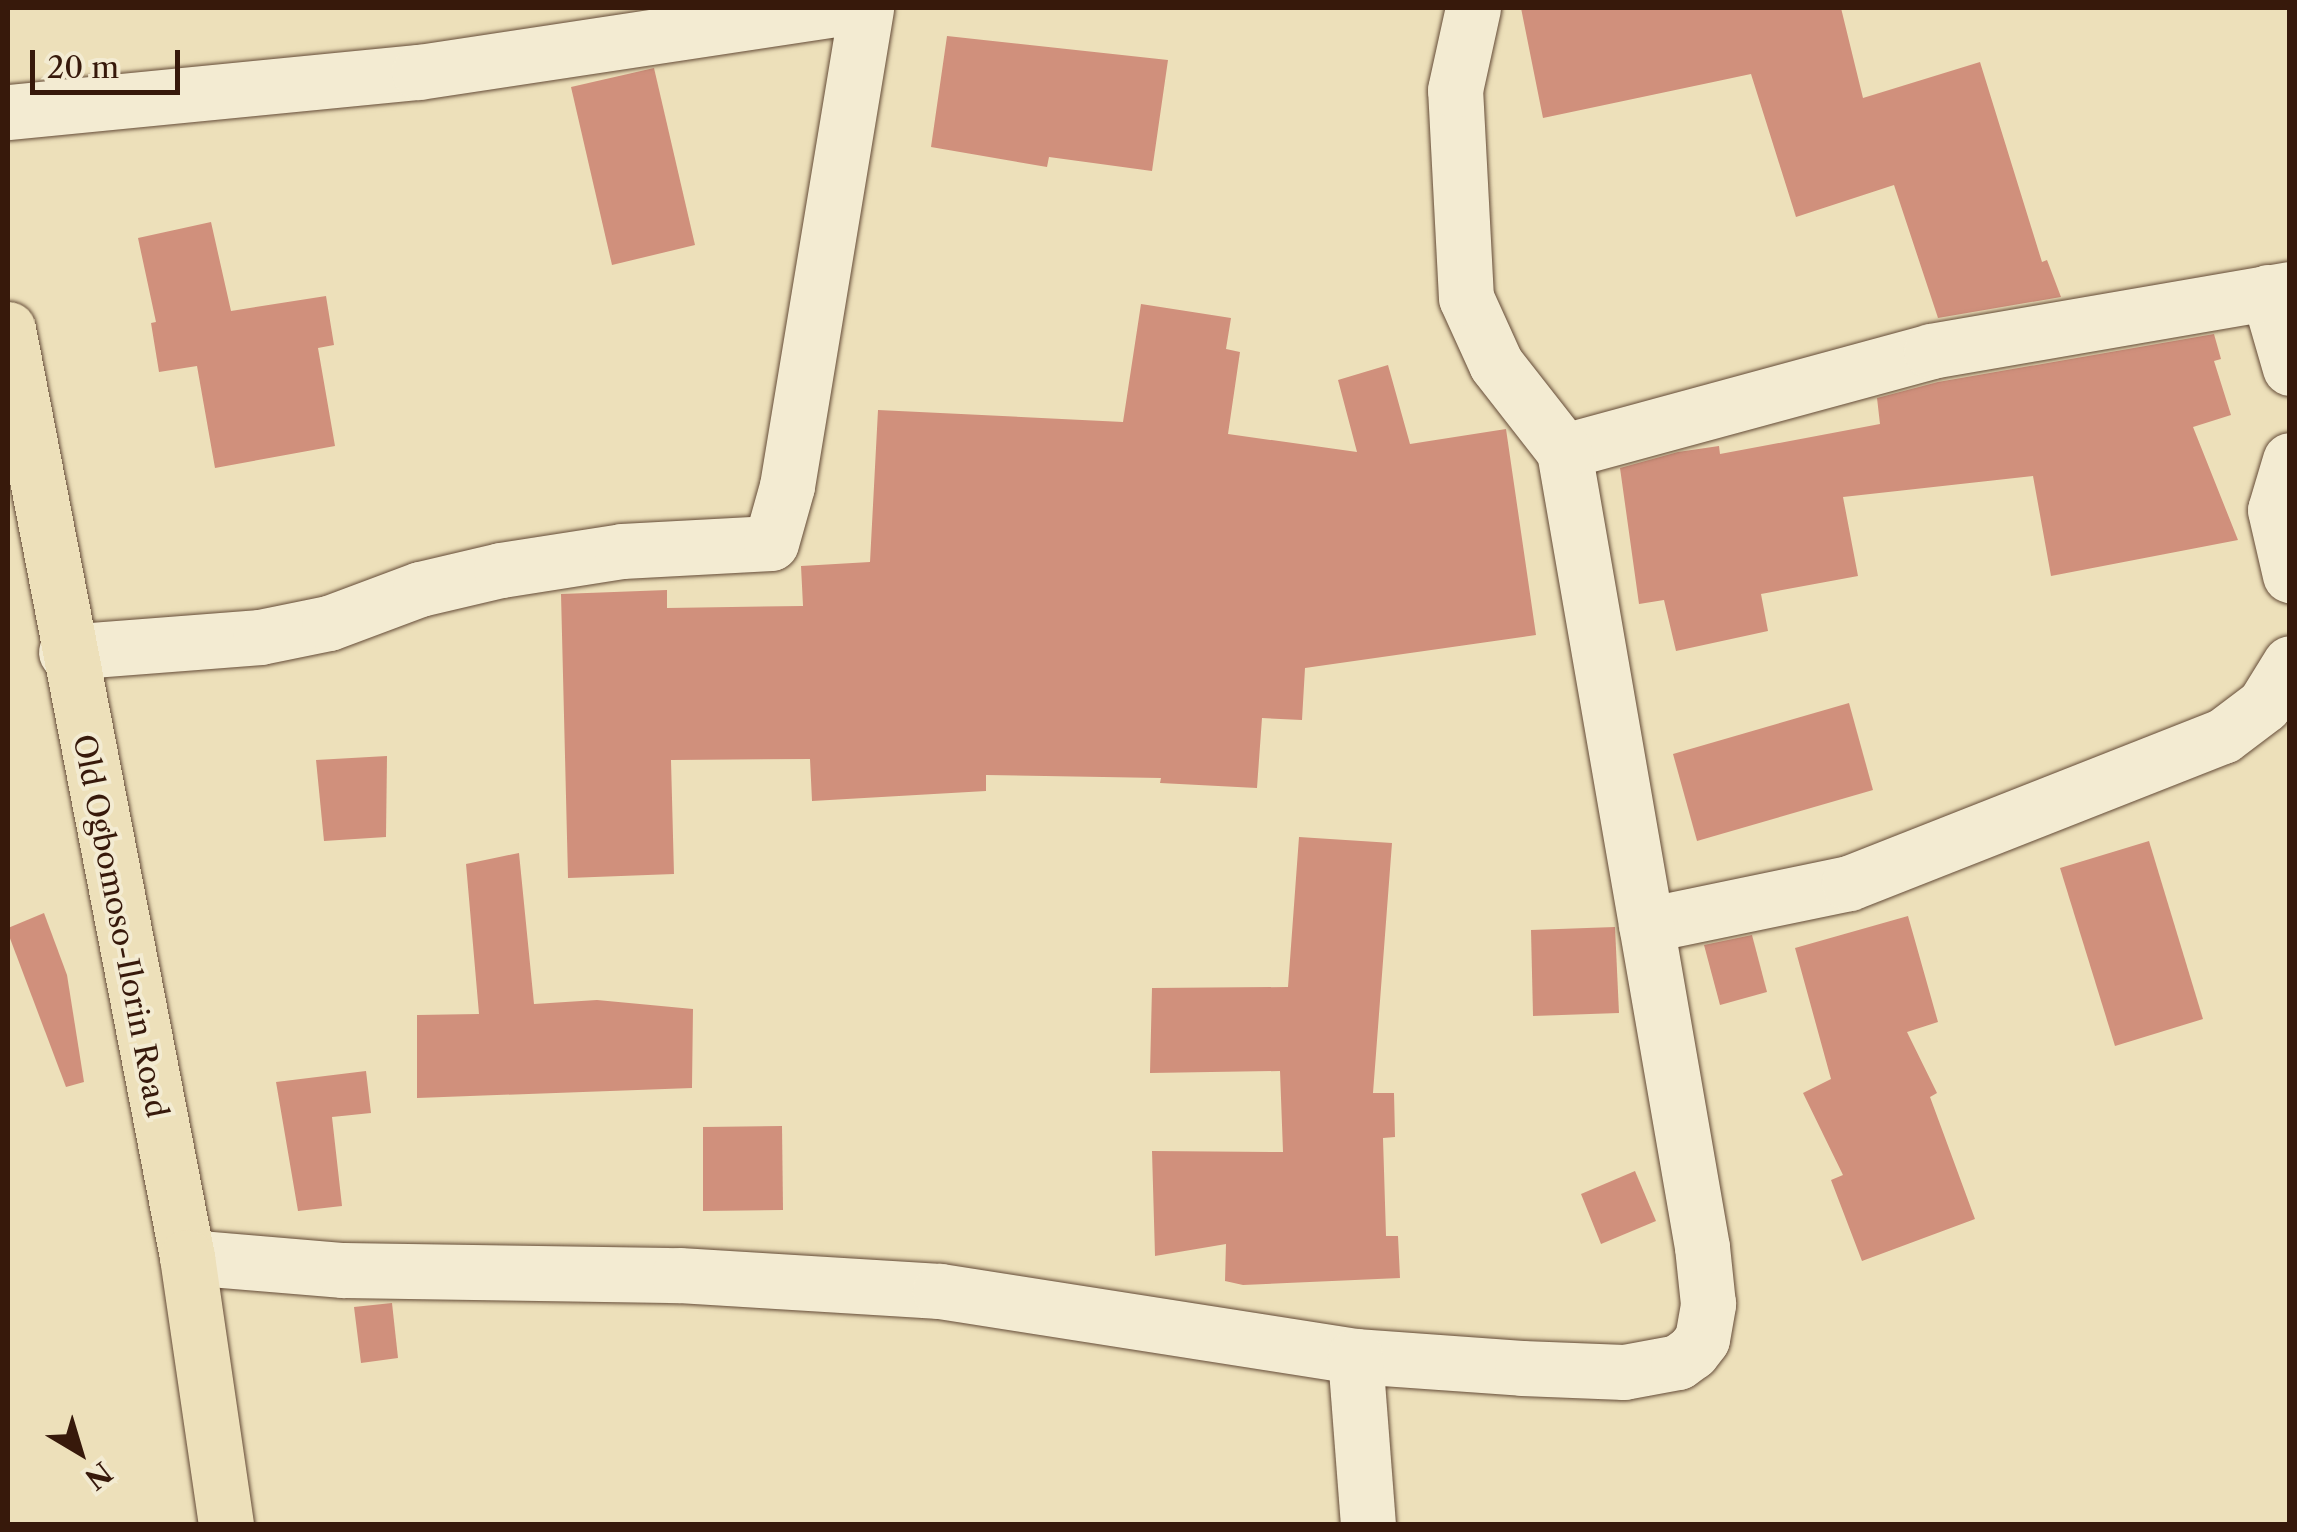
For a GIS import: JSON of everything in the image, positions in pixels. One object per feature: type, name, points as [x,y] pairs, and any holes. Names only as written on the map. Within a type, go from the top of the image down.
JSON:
[{"type":"highway","name":"Old Ogbomoso-Ilorin Road","points":[[8,329],[17,434],[66,652],[187,1258],[226,1524]]},
{"type":"street","points":[[8,112],[420,72],[841,8]]},
{"type":"street","points":[[66,652],[260,637],[329,623],[420,588],[502,570],[622,552],[770,543],[787,486],[866,8]]},
{"type":"street","points":[[187,1258],[343,1270],[678,1275],[940,1292],[1355,1356],[1624,1372],[1678,1362],[1702,1339],[1708,1304],[1702,1247],[1564,451],[1496,364],[1466,298],[1455,90],[1473,8]]},
{"type":"street","points":[[1564,451],[1931,351],[2279,291],[2290,368]]},
{"type":"street","points":[[2290,460],[2275,510],[2290,575]]},
{"type":"street","points":[[1646,925],[1849,883],[2223,736],[2264,705],[2290,664]]},
{"type":"street","points":[[1355,1356],[1368,1524]]},
{"type":"building","points":[[1521,8],[1841,8],[1863,98],[1980,62],[2042,262],[2047,260],[2061,297],[1938,318],[1894,185],[1796,217],[1751,74],[1543,118]]},
{"type":"building","points":[[947,36],[1168,60],[1152,171],[1049,157],[1047,167],[931,147]]},
{"type":"building","points":[[654,68],[695,245],[612,265],[571,87]]},
{"type":"building","points":[[211,222],[231,311],[326,296],[334,345],[318,348],[335,446],[215,468],[197,366],[159,372],[151,323],[156,322],[138,238]]},
{"type":"building","points":[[1141,304],[1231,318],[1226,349],[1240,352],[1228,434],[1357,452],[1338,380],[1388,365],[1410,444],[1506,429],[1536,635],[1305,668],[1302,720],[1262,718],[1257,788],[1160,783],[1161,778],[986,775],[986,791],[812,801],[810,759],[671,760],[674,874],[568,878],[561,594],[667,590],[667,608],[803,606],[801,566],[870,562],[878,410],[1123,422]]},
{"type":"building","points":[[2214,334],[2221,359],[2214,361],[2231,415],[2193,427],[2238,540],[2051,576],[2033,476],[1843,497],[1858,576],[1761,594],[1768,631],[1676,651],[1664,600],[1639,604],[1620,468],[1678,452],[1719,446],[1720,454],[1880,424],[1877,398],[1938,382]]},
{"type":"building","points":[[1849,703],[1873,790],[1697,841],[1673,754]]},
{"type":"building","points":[[387,756],[386,837],[324,841],[316,760]]},
{"type":"building","points":[[1299,837],[1392,843],[1373,1093],[1394,1093],[1395,1137],[1383,1138],[1386,1236],[1398,1236],[1400,1278],[1243,1285],[1225,1281],[1226,1244],[1155,1256],[1152,1151],[1283,1152],[1280,1071],[1150,1073],[1152,988],[1288,987]]},
{"type":"building","points":[[2149,841],[2203,1019],[2115,1046],[2060,868]]},
{"type":"building","points":[[519,853],[534,1004],[597,1000],[693,1009],[692,1088],[417,1098],[417,1015],[479,1014],[466,864]]},
{"type":"building","points":[[44,913],[67,975],[84,1082],[66,1087],[8,933],[8,928]]},
{"type":"building","points":[[1908,916],[1938,1022],[1907,1032],[1937,1093],[1930,1097],[1975,1219],[1862,1261],[1831,1180],[1843,1175],[1803,1093],[1831,1079],[1795,948]]},
{"type":"building","points":[[1615,927],[1619,1013],[1533,1016],[1531,930]]},
{"type":"building","points":[[1752,935],[1767,992],[1720,1005],[1704,945]]},
{"type":"building","points":[[366,1071],[371,1113],[332,1117],[342,1206],[298,1211],[276,1082]]},
{"type":"building","points":[[782,1126],[783,1210],[703,1211],[703,1127]]},
{"type":"building","points":[[1635,1171],[1656,1221],[1601,1244],[1581,1194]]},
{"type":"building","points":[[392,1303],[398,1358],[361,1363],[354,1307]]}]
